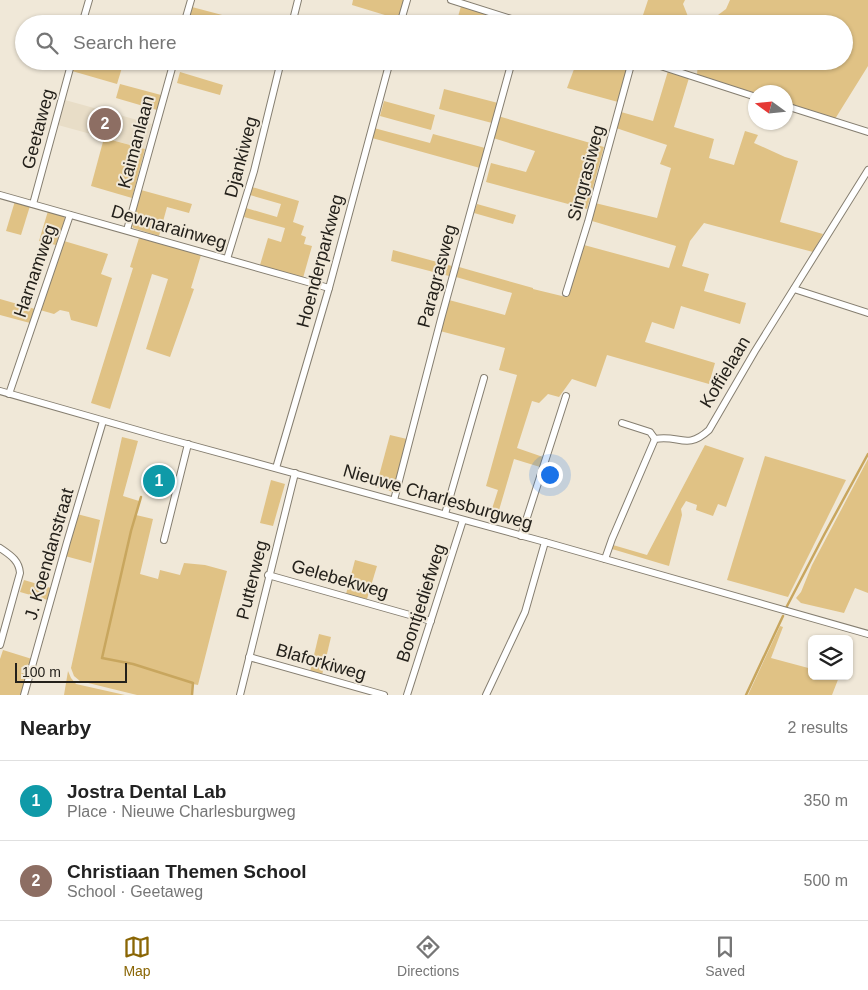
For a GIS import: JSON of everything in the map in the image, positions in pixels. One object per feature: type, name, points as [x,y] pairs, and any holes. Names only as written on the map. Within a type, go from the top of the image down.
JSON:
[{"type":"street","points":[[85,15],[89,0]]},
{"type":"street","points":[[187,15],[191,0]]},
{"type":"street","points":[[294,15],[298,0]]},
{"type":"street","points":[[403,15],[407,0]]},
{"type":"street","points":[[451,0],[499,15]]},
{"type":"street","name":"Geetaweg","points":[[33,204],[70,70]]},
{"type":"street","name":"Kaimanlaan","points":[[127,230],[171,70]]},
{"type":"street","name":"Djankiweg","points":[[227,259],[254,171],[279,70]]},
{"type":"street","name":"Hoenderparkweg","points":[[276,468],[329,288],[388,70]]},
{"type":"street","name":"Paragrasweg","points":[[394,500],[443,311],[510,70]]},
{"type":"street","name":"Singrasiweg","points":[[566,293],[588,222],[630,70]]},
{"type":"street","points":[[674,70],[748,94]]},
{"type":"street","points":[[793,108],[868,132]]},
{"type":"street","name":"Koffielaan","points":[[655,438],[663,437],[683,441],[699,439],[709,430],[794,288],[868,170]]},
{"type":"street","name":"Dewnarainweg","points":[[0,195],[329,288]]},
{"type":"street","name":"Harnamweg","points":[[9,394],[70,215]]},
{"type":"street","points":[[794,288],[868,313]]},
{"type":"street","points":[[445,514],[484,378]]},
{"type":"street","name":"Nieuwe Charlesburgweg","points":[[0,391],[445,514],[868,634]]},
{"type":"street","points":[[521,536],[566,396]]},
{"type":"street","name":"J. Koendanstraat","points":[[24,695],[67,542],[104,421]]},
{"type":"street","points":[[605,559],[612,538],[655,438],[650,432],[622,423]]},
{"type":"street","points":[[164,540],[188,444]]},
{"type":"street","name":"Putterweg","points":[[240,695],[268,575],[295,473]]},
{"type":"street","name":"Boontjediefweg","points":[[407,695],[463,520]]},
{"type":"street","points":[[486,695],[526,612],[545,542]]},
{"type":"street","points":[[0,548],[18,563],[20,573],[0,645]]},
{"type":"street","name":"Gelebekweg","points":[[268,575],[432,621]]},
{"type":"street","name":"Blaforkiweg","points":[[249,657],[384,695]]},
{"type":"shaded area","points":[[353,0],[404,0],[399,15],[385,15],[352,5]]},
{"type":"shaded area","points":[[648,0],[685,0],[683,4],[687,15],[643,15]]},
{"type":"shaded area","points":[[730,0],[868,0],[868,66],[835,119],[793,106],[793,85],[748,85],[748,92],[697,75],[697,70],[853,70],[853,15],[718,15],[726,9]]},
{"type":"shaded area","points":[[461,6],[488,15],[458,15]]},
{"type":"shaded area","points":[[192,7],[222,15],[190,15]]},
{"type":"shaded area","points":[[72,70],[121,70],[117,84]]},
{"type":"shaded area","points":[[574,70],[627,70],[618,102],[567,88]]},
{"type":"shaded area","points":[[668,71],[689,78],[674,127],[714,139],[709,158],[734,165],[745,131],[758,135],[754,143],[798,161],[780,222],[823,234],[813,252],[704,223],[690,241],[682,266],[709,274],[704,291],[746,303],[740,324],[681,306],[674,329],[652,322],[645,342],[715,363],[709,384],[607,355],[596,387],[572,379],[559,397],[548,394],[539,403],[532,401],[517,448],[543,457],[540,467],[514,459],[497,517],[490,515],[498,490],[486,486],[517,375],[499,370],[505,348],[440,331],[449,300],[505,315],[512,293],[456,277],[459,267],[566,297],[584,245],[669,268],[676,246],[592,221],[595,203],[657,218],[671,168],[660,164],[667,145],[616,128],[621,112],[653,121]]},
{"type":"shaded area","points":[[180,72],[223,85],[220,95],[177,83]]},
{"type":"shaded area","points":[[120,84],[161,95],[157,110],[116,98]]},
{"type":"shaded area","points":[[444,89],[498,103],[492,123],[439,109]]},
{"type":"shaded area","points":[[65,100],[152,124],[145,149],[58,125]]},
{"type":"shaded area","points":[[384,101],[435,115],[431,130],[380,116]]},
{"type":"shaded area","points":[[498,116],[604,147],[587,209],[486,182],[491,163],[526,172],[535,151],[493,138]]},
{"type":"shaded area","points":[[374,128],[430,143],[433,134],[485,148],[480,168],[372,138]]},
{"type":"shaded area","points":[[104,138],[145,149],[132,198],[91,186]]},
{"type":"shaded area","points":[[252,187],[299,201],[293,222],[304,226],[301,235],[306,237],[304,244],[312,246],[303,278],[260,265],[268,238],[281,242],[285,228],[244,217],[246,208],[277,217],[281,204],[250,195]]},
{"type":"shaded area","points":[[141,190],[192,204],[189,213],[167,207],[159,236],[133,228],[132,225]]},
{"type":"shaded area","points":[[15,201],[30,206],[21,235],[6,231]]},
{"type":"shaded area","points":[[477,204],[516,215],[513,224],[474,213]]},
{"type":"shaded area","points":[[48,211],[64,216],[65,219],[56,245],[39,241]]},
{"type":"shaded area","points":[[139,238],[201,255],[191,288],[194,289],[170,357],[146,349],[168,279],[152,274],[110,409],[91,403],[133,268],[130,267]]},
{"type":"shaded area","points":[[64,241],[108,254],[101,274],[112,278],[97,327],[71,320],[69,312],[60,310],[54,314],[40,310]]},
{"type":"shaded area","points":[[393,250],[452,266],[449,276],[391,261]]},
{"type":"shaded area","points":[[0,299],[35,309],[30,323],[0,315]]},
{"type":"shaded area","points":[[390,435],[407,439],[393,492],[376,487]]},
{"type":"shaded area","points":[[122,437],[138,441],[123,496],[139,501],[136,515],[153,519],[140,574],[158,579],[160,570],[180,575],[184,563],[205,565],[227,571],[198,685],[193,684],[191,695],[137,695],[80,681],[74,676],[71,668]]},
{"type":"shaded area","points":[[705,445],[744,458],[726,507],[718,504],[713,516],[696,510],[697,505],[686,501],[681,509],[682,515],[669,566],[612,549],[613,545],[647,555]]},
{"type":"shaded area","points":[[765,456],[846,480],[788,597],[727,580]]},
{"type":"shaded area","points":[[868,459],[868,593],[855,588],[844,613],[801,603],[796,598],[801,592],[812,565]]},
{"type":"shaded area","points":[[271,480],[285,484],[273,526],[260,523]]},
{"type":"shaded area","points":[[77,514],[100,520],[91,563],[65,556]]},
{"type":"shaded area","points":[[355,560],[377,566],[367,599],[346,594]]},
{"type":"shaded area","points":[[24,580],[51,588],[48,600],[20,592]]},
{"type":"shaded area","points":[[780,626],[783,627],[771,658],[808,668],[808,680],[838,680],[832,695],[748,695]]},
{"type":"shaded area","points":[[319,634],[331,637],[322,675],[310,672]]},
{"type":"shaded area","points":[[3,650],[32,659],[22,695],[0,695],[0,659]]},
{"type":"shaded area","points":[[68,671],[76,684],[125,695],[64,695]]},
{"type":"waterway","points":[[786,608],[868,454]]},
{"type":"waterway","points":[[141,497],[131,531],[102,658],[133,664],[193,683],[192,695]]},
{"type":"waterway","points":[[746,695],[783,616]]},
{"type":"place","name":"Christiaan Themen School","points":[[105,124]]},
{"type":"place","name":"Jostra Dental Lab","points":[[159,481]]}]
